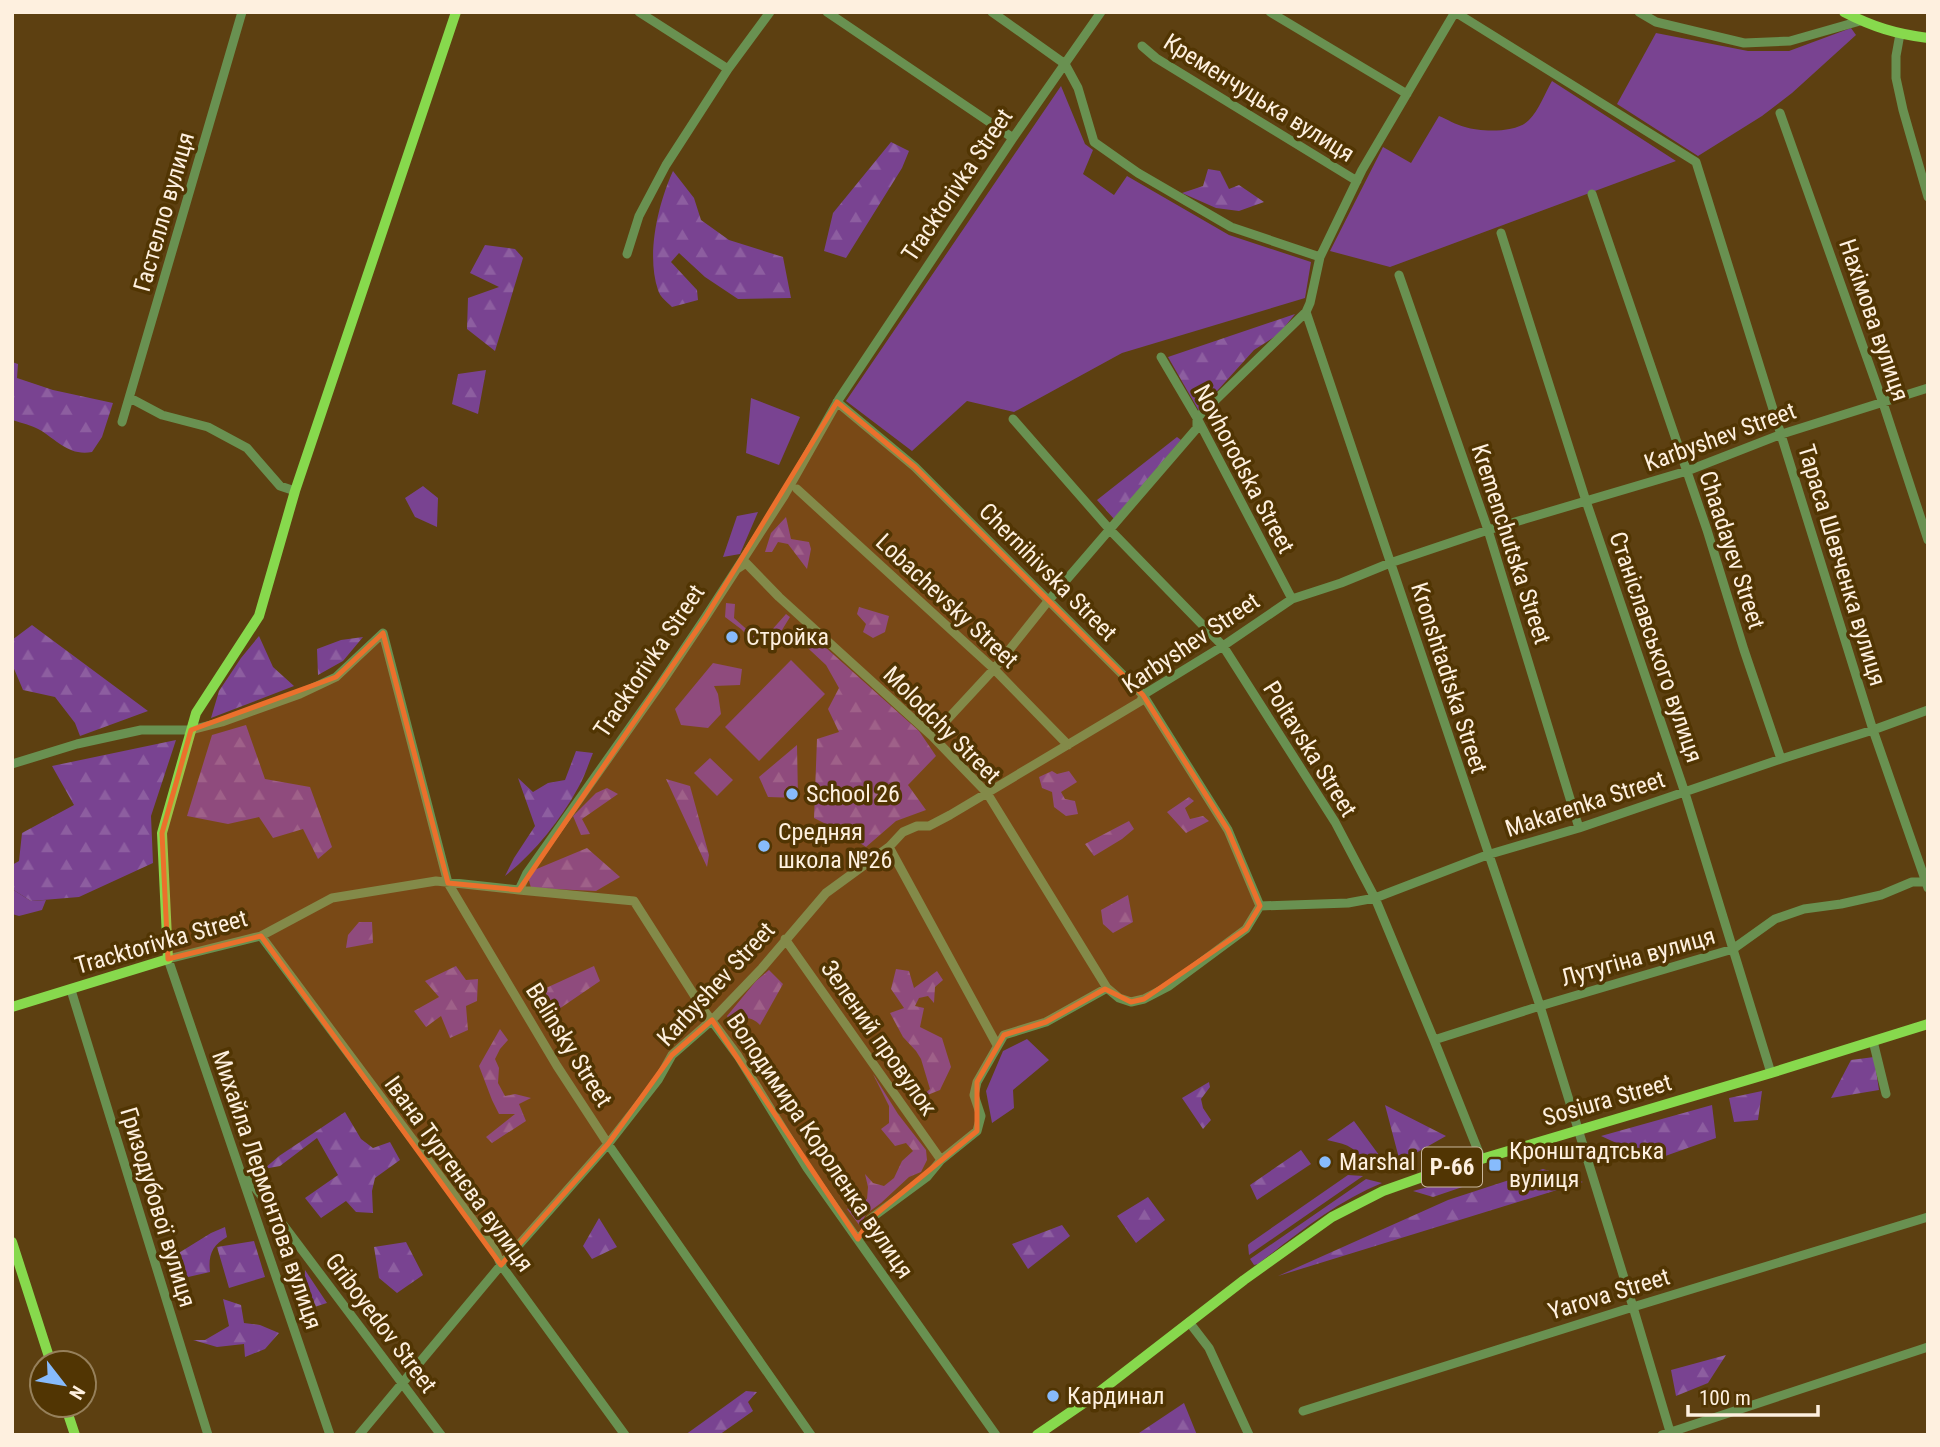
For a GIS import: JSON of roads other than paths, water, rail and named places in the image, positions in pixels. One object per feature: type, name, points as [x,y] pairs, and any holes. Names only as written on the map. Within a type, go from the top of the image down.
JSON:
[{"type":"main road","points":[[167,959],[162,833],[195,713],[259,616],[295,491],[456,12]]},
{"type":"main road","points":[[1844,12],[1872,26],[1928,38]]},
{"type":"main road","name":"Tracktorivka Street","points":[[12,1007],[167,959]]},
{"type":"main road","name":"Sosiura Street","points":[[1037,1435],[1094,1396],[1321,1225],[1357,1202],[1404,1182],[1928,1024]]},
{"type":"main road","points":[[12,1242],[46,1349]]},
{"type":"street","name":"Гастелло вулиця","points":[[122,422],[242,12]]},
{"type":"street","points":[[639,12],[728,69]]},
{"type":"street","points":[[627,254],[639,216],[666,165],[728,69],[770,12]]},
{"type":"street","points":[[827,12],[1013,138]]},
{"type":"street","points":[[992,12],[1065,64],[1078,88],[1094,142],[1138,173],[1231,227],[1320,257]]},
{"type":"street","name":"Tracktorivka Street","points":[[167,959],[261,936],[332,898],[436,881],[519,890],[527,873],[660,685],[784,496],[837,402],[1013,138],[1101,12]]},
{"type":"street","points":[[1270,12],[1407,94]]},
{"type":"street","points":[[932,736],[994,669],[1049,600],[1197,428],[1197,418],[1306,312],[1320,257],[1357,181],[1455,12]]},
{"type":"street","name":"Тараса Шевченка вулиця","points":[[1455,12],[1696,162],[1873,730],[1925,869],[1927,884]]},
{"type":"street","points":[[1639,12],[1656,22],[1744,43],[1790,41],[1860,21]]},
{"type":"street","points":[[1900,34],[1895,56],[1896,78],[1928,197]]},
{"type":"street","name":"Кременчуцька вулиця","points":[[1142,46],[1156,58],[1357,181]]},
{"type":"street","name":"Нахімова вулиця","points":[[1780,113],[1883,403],[1928,540]]},
{"type":"street","name":"Chaadayev Street","points":[[1592,194],[1707,530],[1781,759]]},
{"type":"street","name":"Станіславського вулиця","points":[[1501,233],[1586,501],[1685,793],[1771,1073]]},
{"type":"street","name":"Kremenchutska Street","points":[[1399,275],[1488,530],[1578,828]]},
{"type":"street","name":"Kronshtadtska Street","points":[[1306,312],[1540,1006],[1633,1307],[1668,1434]]},
{"type":"street","name":"Novhorodska Street","points":[[1161,357],[1197,418],[1292,599]]},
{"type":"street","name":"Karbyshev Street","points":[[359,1435],[501,1265],[608,1144],[658,1080],[672,1055],[712,1020],[826,893],[889,848],[903,832],[917,826],[929,826],[1068,745],[1141,701],[1143,695],[1223,646],[1292,599],[1488,530],[1687,471],[1782,434],[1928,388]]},
{"type":"street","points":[[130,398],[162,415],[208,426],[237,442],[247,448],[280,486],[295,491]]},
{"type":"street","name":"Chernihivska Street","points":[[837,402],[915,467],[1143,695],[1228,830],[1260,906]]},
{"type":"street","name":"Poltavska Street","points":[[1013,419],[1111,531],[1223,646],[1335,822],[1375,898],[1481,1158]]},
{"type":"street","name":"Lobachevsky Street","points":[[797,489],[994,669],[1068,745]]},
{"type":"street","name":"Molodchy Street","points":[[736,569],[746,563],[779,597],[932,736],[987,793],[1107,988]]},
{"type":"street","name":"Belinsky Street","points":[[191,730],[222,722],[300,694],[336,677],[383,633],[448,883],[557,1066],[608,1144],[811,1435]]},
{"type":"street","name":"Makarenka Street","points":[[1260,906],[1348,903],[1375,898],[1487,855],[1685,793],[1928,709]]},
{"type":"street","points":[[12,764],[77,744],[141,730],[191,730]]},
{"type":"street","points":[[889,848],[997,1045]]},
{"type":"street","name":"Лутугіна вулиця","points":[[1434,1040],[1732,949],[1775,919],[1804,909],[1881,895],[1912,883],[1927,884]]},
{"type":"street","name":"Володимира Короленка вулиця","points":[[519,890],[634,901],[703,1009],[738,1056],[807,1168],[996,1435]]},
{"type":"street","points":[[858,1239],[865,1232],[870,1219],[927,1177],[941,1160],[977,1131],[981,1116],[974,1095],[977,1083],[1004,1035],[1046,1022],[1107,988],[1119,998],[1131,1002],[1144,999],[1169,986],[1246,929],[1260,906]]},
{"type":"street","name":"Івана Тургенєва вулиця","points":[[261,936],[495,1251],[501,1265],[625,1435]]},
{"type":"street","name":"Зелений провулок","points":[[785,939],[941,1160]]},
{"type":"street","name":"Михайла Лермонтова вулиця","points":[[167,959],[330,1435]]},
{"type":"street","name":"Гризодубової вулиця","points":[[71,990],[208,1435]]},
{"type":"street","points":[[1873,1041],[1886,1094]]},
{"type":"street","name":"Griboyedov Street","points":[[240,1167],[441,1435]]},
{"type":"street","name":"Yarova Street","points":[[1303,1411],[1928,1217]]},
{"type":"street","points":[[1189,1322],[1209,1348],[1249,1435]]},
{"type":"street","points":[[1668,1434],[1928,1347]]},
{"type":"place","name":"Стройка","points":[[732,637]]},
{"type":"place","name":"School 26","points":[[792,794]]},
{"type":"place","name":"Средняя школа №26","points":[[764,846]]},
{"type":"place","name":"Marshal","points":[[1325,1162]]},
{"type":"place","name":"Кронштадтська вулиця","points":[[1495,1165]]},
{"type":"place","name":"Кардинал","points":[[1053,1396]]}]
